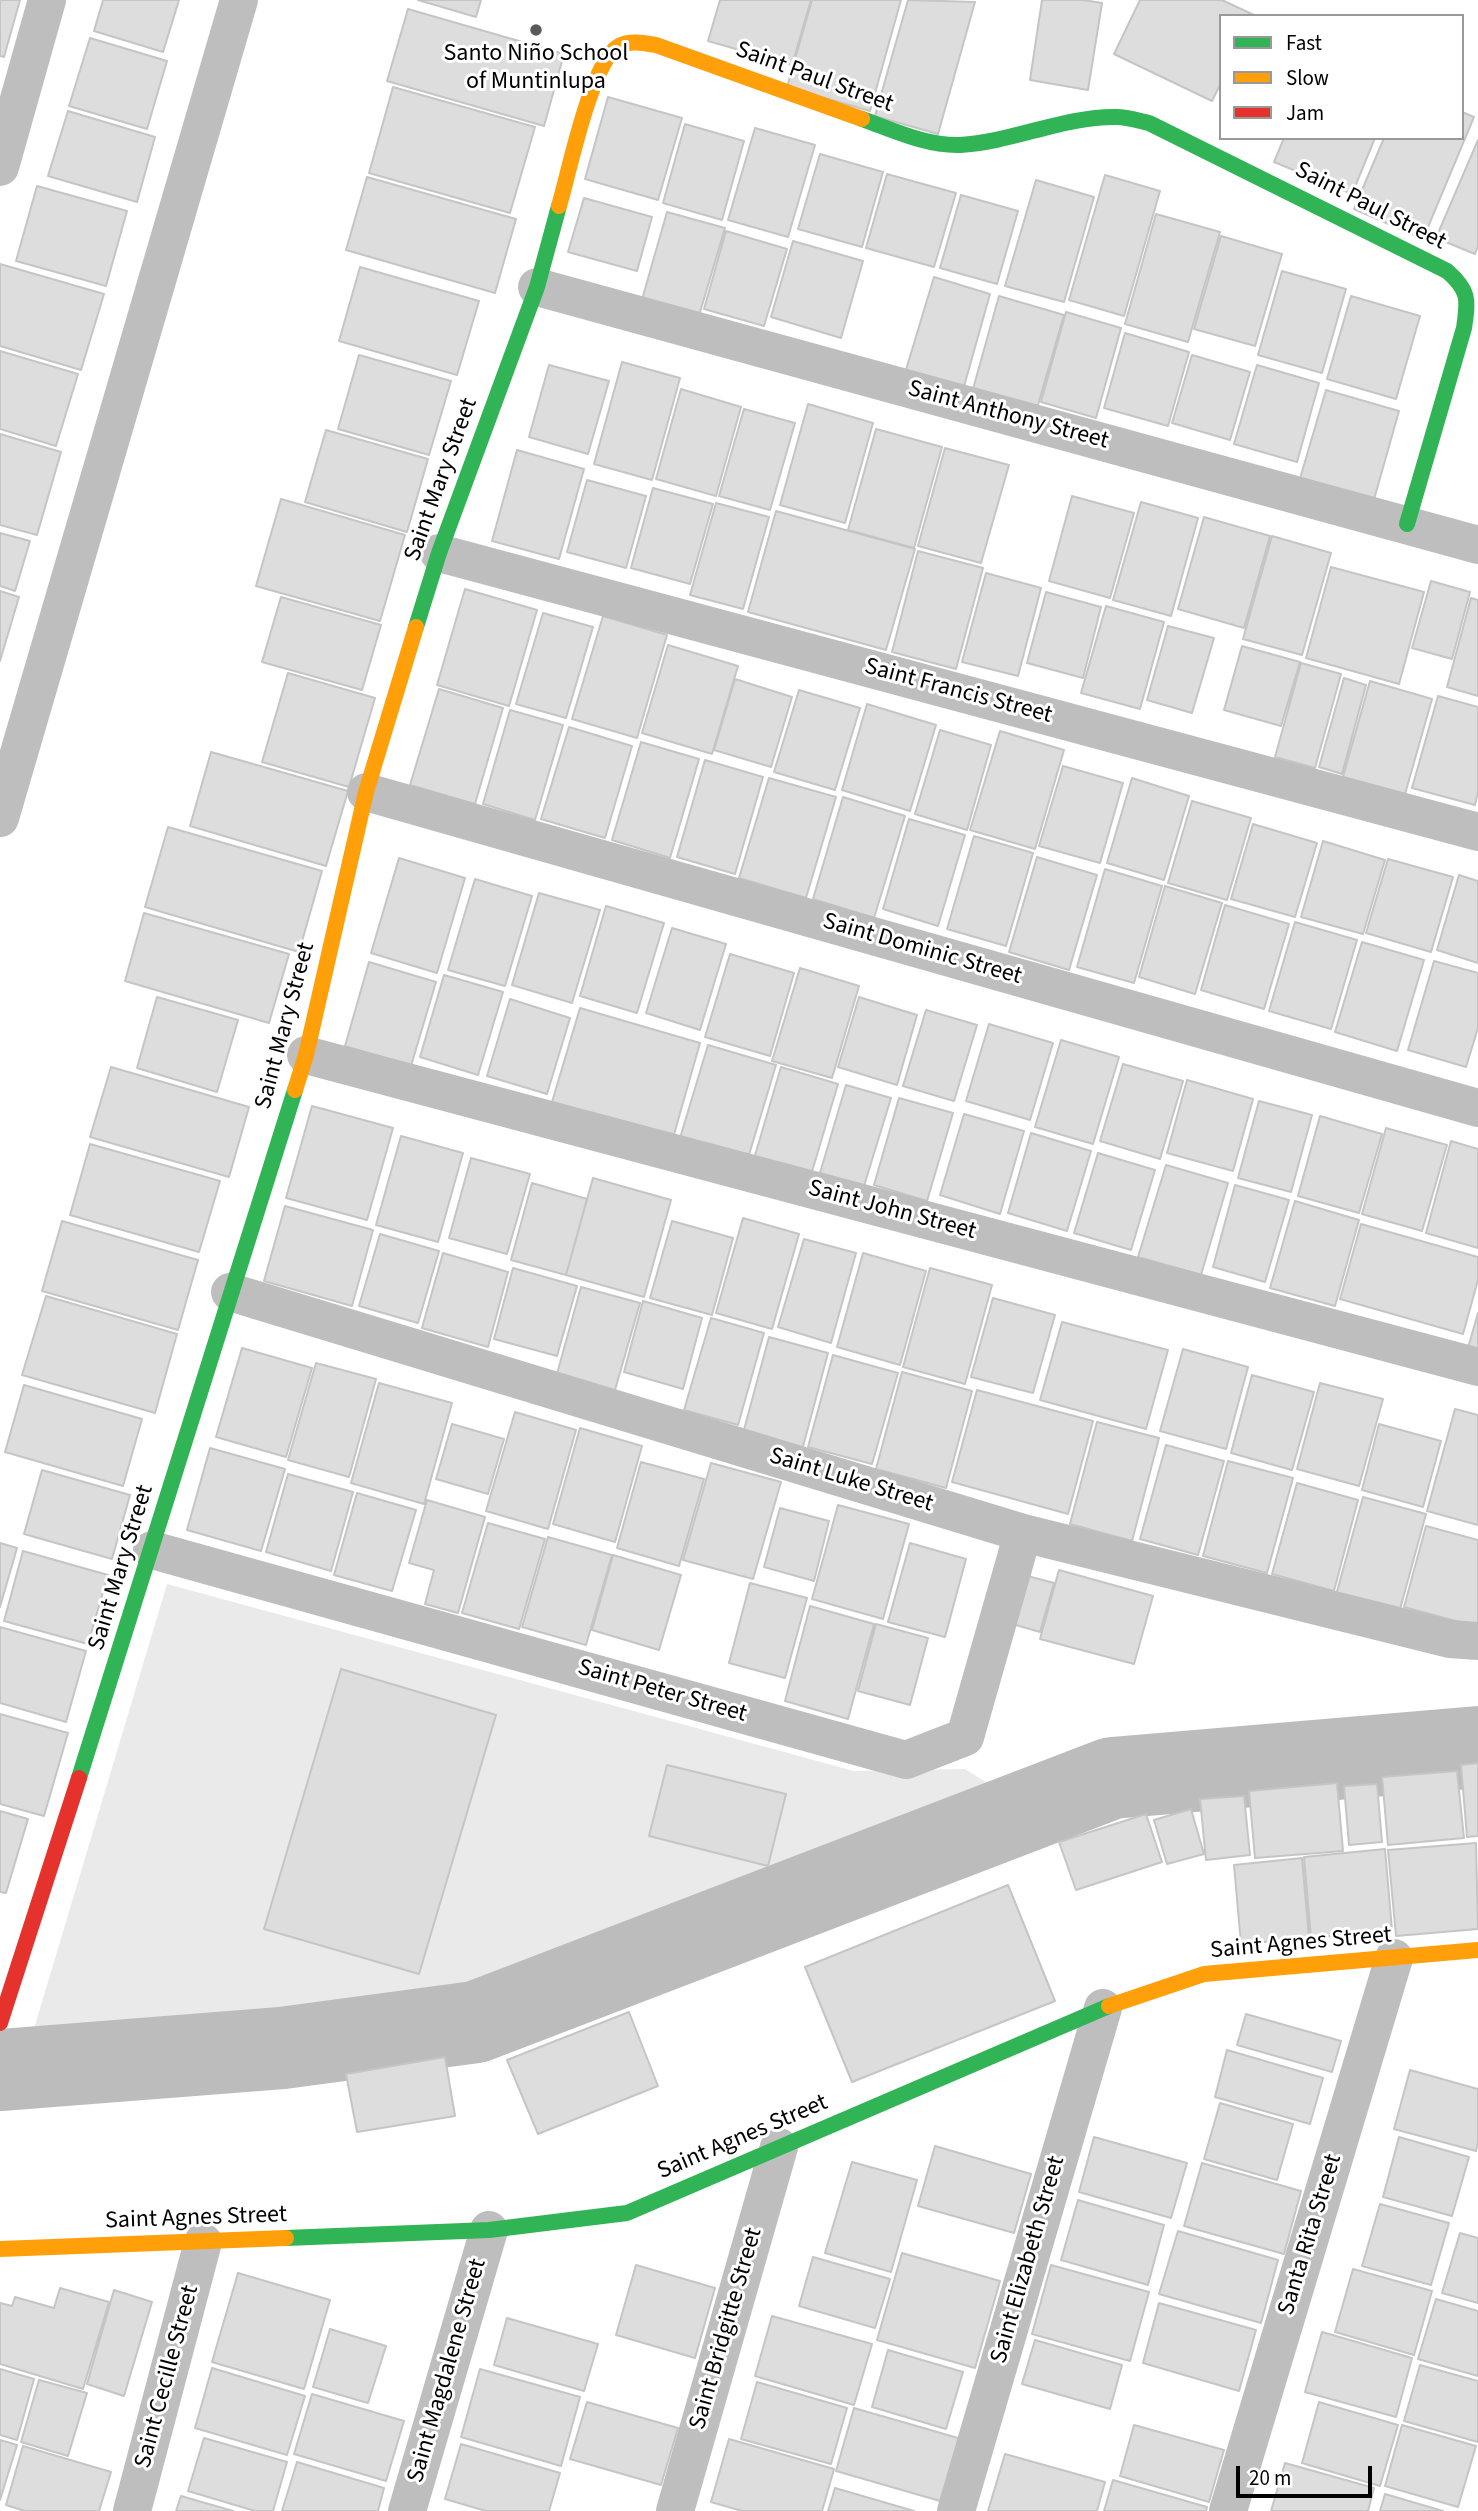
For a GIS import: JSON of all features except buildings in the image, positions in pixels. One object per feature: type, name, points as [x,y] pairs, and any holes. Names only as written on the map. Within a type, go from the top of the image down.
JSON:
[{"type":"street","points":[[0,167],[47,0]]},
{"type":"street","points":[[0,818],[239,0]]},
{"type":"street","name":"Saint Paul Street","points":[[618,45],[637,41],[656,45],[921,140],[958,145],[995,140],[1090,119],[1119,117],[1149,123],[1447,271],[1462,284],[1467,304],[1464,328],[1407,524]]},
{"type":"street","name":"Saint Mary Street","points":[[0,2023],[152,1550],[230,1292],[306,1055],[366,792],[439,553],[537,287],[595,78],[604,58],[618,45]]},
{"type":"street","name":"Saint Anthony Street","points":[[537,287],[1478,545]]},
{"type":"street","name":"Saint Francis Street","points":[[439,553],[1478,832]]},
{"type":"street","name":"Saint Dominic Street","points":[[366,792],[1478,1108]]},
{"type":"street","name":"Saint John Street","points":[[306,1055],[1478,1367]]},
{"type":"street","name":"Saint Luke Street","points":[[230,1292],[1023,1533],[1450,1639],[1478,1640]]},
{"type":"street","name":"Saint Peter Street","points":[[152,1550],[906,1760],[965,1737],[1023,1533]]},
{"type":"street","name":"Saint Agnes Street","points":[[0,2249],[489,2230],[626,2213],[1103,2008],[1204,1974],[1478,1950]]},
{"type":"street","name":"Santa Rita Street","points":[[1228,2511],[1394,1958]]},
{"type":"street","name":"Saint Elizabeth Street","points":[[956,2511],[1103,2008]]},
{"type":"street","name":"Saint Bridgitte Street","points":[[675,2511],[779,2147]]},
{"type":"street","name":"Saint Magdalene Street","points":[[407,2511],[489,2230]]},
{"type":"street","name":"Saint Cecille Street","points":[[132,2511],[204,2242]]},
{"type":"shaded area","points":[[167,1584],[854,1771],[965,1769],[1011,1798],[478,1998],[27,2052]]},
{"type":"waterway","points":[[0,2070],[282,2048],[476,2022],[1112,1778],[1478,1747]]},
{"type":"traffic: fast","points":[[862,119],[922,140],[947,145],[980,143],[1097,118],[1121,117],[1149,123],[1447,271],[1460,284],[1466,296],[1464,328],[1407,524]]},
{"type":"traffic: fast","points":[[416,627],[439,553],[537,287],[559,206]]},
{"type":"traffic: fast","points":[[79,1778],[295,1090]]},
{"type":"traffic: fast","points":[[286,2238],[489,2230],[627,2213],[1109,2006]]},
{"type":"traffic: slow","points":[[559,206],[590,95],[609,56],[623,44],[656,45],[862,119]]},
{"type":"traffic: slow","points":[[295,1090],[306,1055],[366,792],[416,627]]},
{"type":"traffic: slow","points":[[1109,2006],[1204,1974],[1478,1950]]},
{"type":"traffic: slow","points":[[0,2249],[286,2238]]},
{"type":"traffic: jam","points":[[0,2023],[79,1778]]},
{"type":"place","name":"Santo Niño School of Muntinlupa","points":[[536,30]]}]
